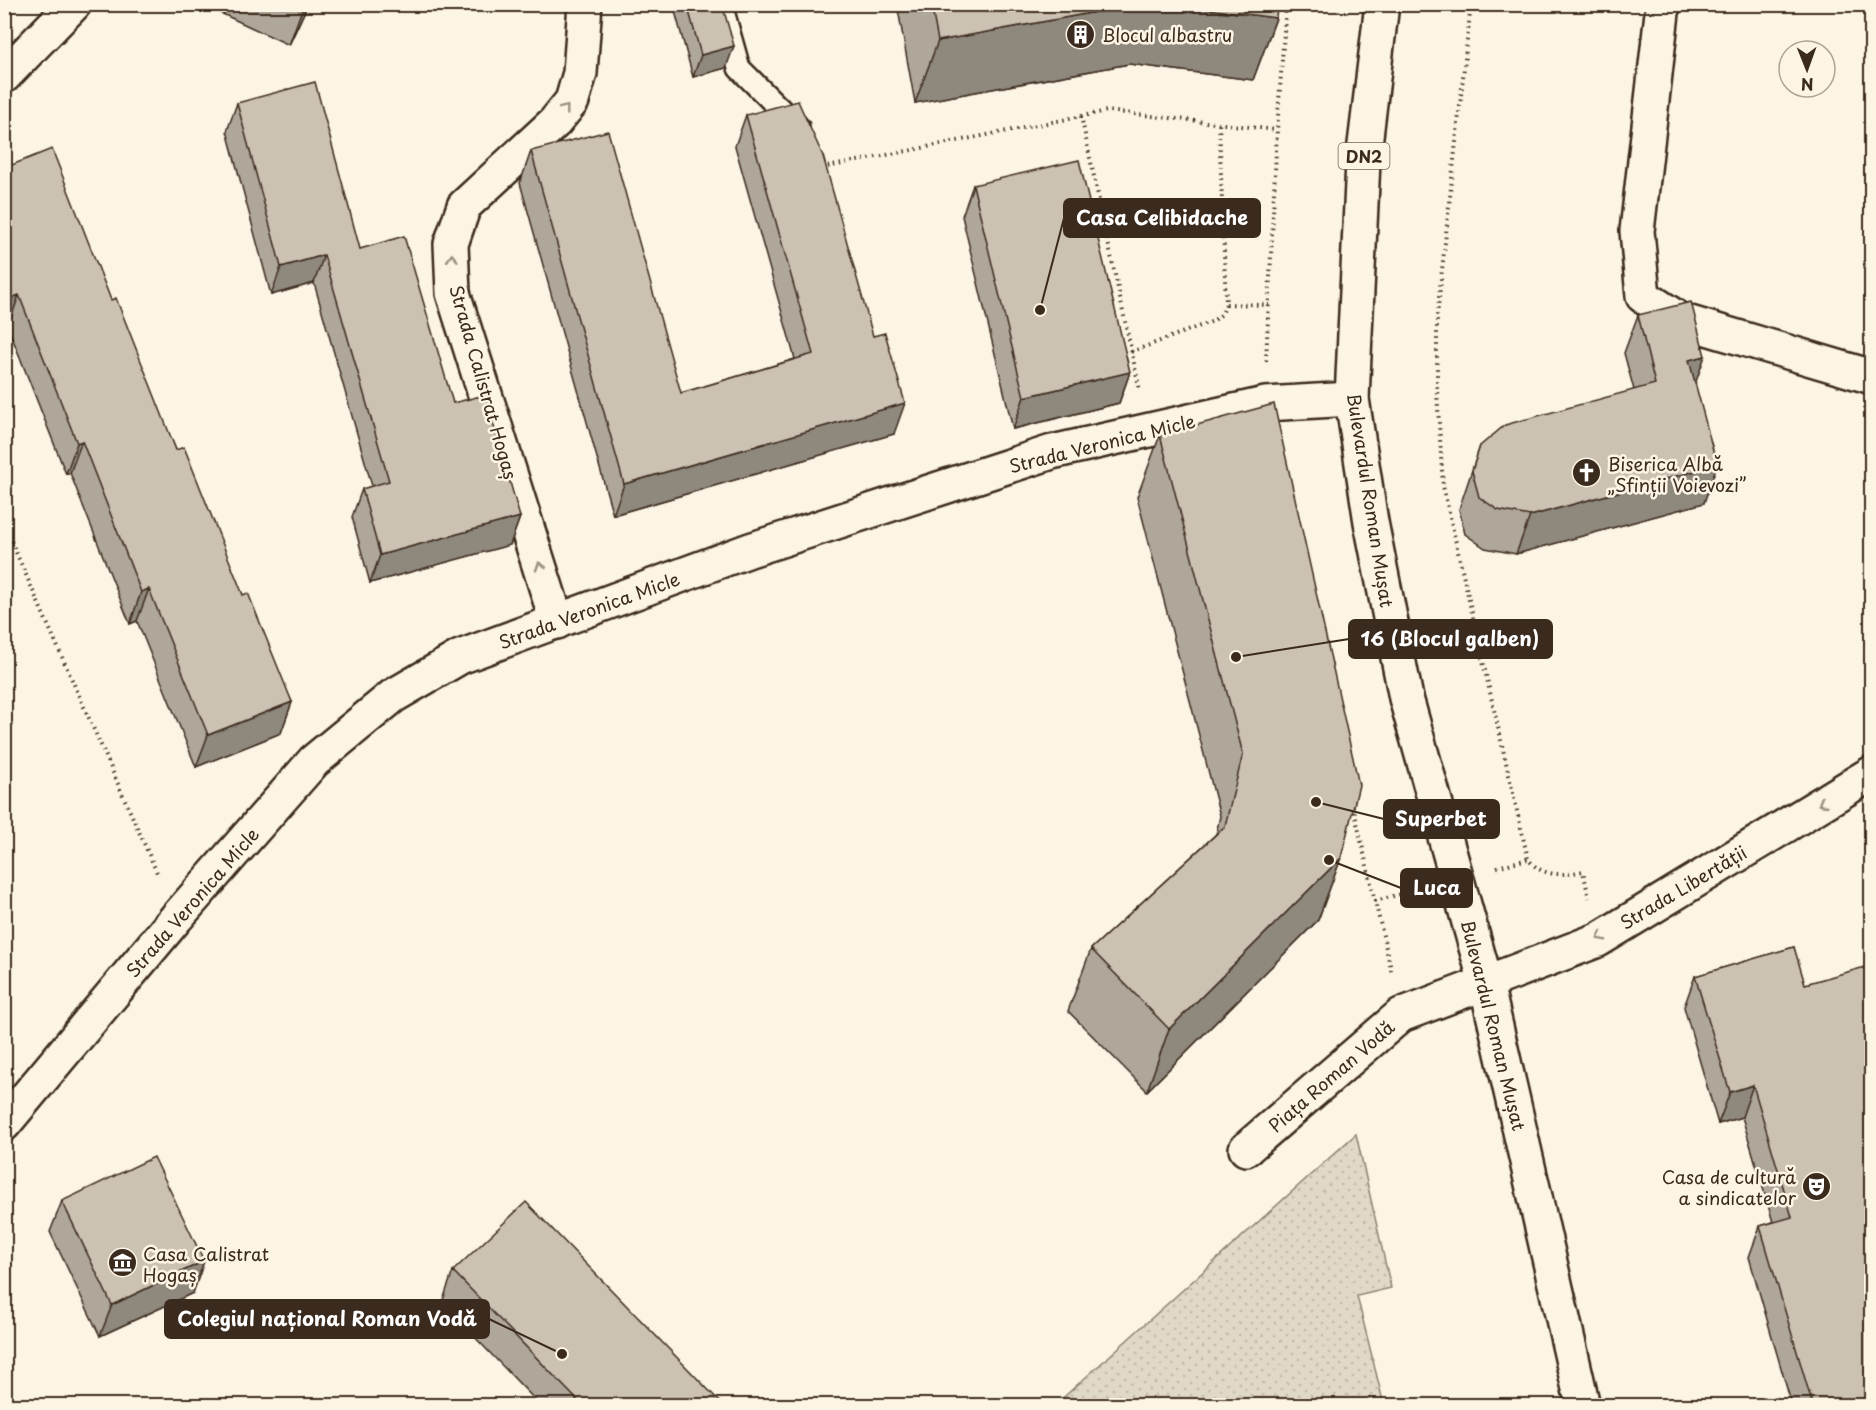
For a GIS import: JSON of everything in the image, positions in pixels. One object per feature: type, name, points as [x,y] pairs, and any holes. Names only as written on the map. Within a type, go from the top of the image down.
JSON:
[{"type":"street","points":[[4,76],[74,4]]},
{"type":"street","name":"Strada Calistrat Hogaș","points":[[557,622],[453,293],[451,244],[464,206],[555,122],[572,100],[580,73],[585,4]]},
{"type":"street","name":"Bulevardul Roman Mușat","points":[[1382,4],[1363,161],[1352,399],[1371,522],[1406,698],[1486,983],[1583,1406]]},
{"type":"street","points":[[1663,4],[1637,231],[1642,296],[1680,320],[1872,377]]},
{"type":"street","name":"Strada Veronica Micle","points":[[4,1124],[177,917],[314,761],[393,696],[460,657],[750,550],[1052,452],[1265,404],[1352,399]]},
{"type":"street","name":"Strada Libertății","points":[[1486,983],[1598,940],[1872,773]]},
{"type":"street","name":"Piața Roman Vodă","points":[[1246,1149],[1401,1016],[1486,983]]},
{"type":"lane","points":[[721,4],[739,68],[792,118],[802,132],[817,169]]},
{"type":"path","points":[[1265,404],[1277,130],[1286,4]]},
{"type":"path","points":[[1471,4],[1437,316],[1437,392],[1443,486],[1528,859],[1535,868],[1561,876],[1582,871],[1598,940]]},
{"type":"path","points":[[817,169],[1107,111],[1277,130]]},
{"type":"path","points":[[1081,116],[1149,430]]},
{"type":"path","points":[[1131,352],[1213,321],[1222,314],[1226,304],[1219,124]]},
{"type":"path","points":[[1226,304],[1269,305]]},
{"type":"path","points":[[4,525],[177,917]]},
{"type":"path","points":[[1352,801],[1401,1016]]},
{"type":"shaded area","points":[[1356,1134],[1391,1288],[1357,1296],[1384,1405],[1055,1405]]},
{"type":"building","points":[[687,4],[722,4],[734,46],[701,55]]},
{"type":"building","points":[[931,4],[1139,4],[938,41]]},
{"type":"building","points":[[1170,4],[1277,4],[1276,18]]},
{"type":"building","points":[[315,82],[360,249],[404,236],[453,403],[485,395],[520,517],[380,555],[362,489],[389,481],[324,255],[281,267],[237,103]]},
{"type":"building","points":[[798,101],[823,156],[873,336],[885,333],[905,403],[624,484],[531,151],[608,131],[681,393],[813,354],[746,115]]},
{"type":"building","points":[[52,149],[111,300],[116,298],[176,450],[184,447],[243,595],[248,593],[292,702],[208,735],[149,589],[141,592],[82,441],[77,443],[19,295],[11,298],[4,280],[4,168]]},
{"type":"building","points":[[1079,160],[1130,372],[1024,397],[973,185]]},
{"type":"building","points":[[1691,302],[1705,356],[1689,360],[1717,465],[1530,516],[1498,510],[1479,497],[1472,471],[1480,446],[1505,425],[1655,384],[1638,315]]},
{"type":"building","points":[[1274,404],[1359,785],[1341,858],[1169,1029],[1091,949],[1225,826],[1243,754],[1160,435]]},
{"type":"building","name":"Casa de cultură a sindicatelor","points":[[1794,947],[1805,984],[1872,965],[1872,1396],[1840,1406],[1813,1406],[1760,1226],[1792,1217],[1753,1085],[1730,1092],[1695,976]]},
{"type":"building","name":"Casa Calistrat Hogaș","points":[[154,1157],[204,1261],[112,1305],[62,1201]]},
{"type":"building","points":[[526,1202],[724,1406],[583,1406],[453,1271]]},
{"type":"place","name":"Blocul albastru","points":[[1081,34]]},
{"type":"place","name":"Casa Celibidache","points":[[1040,310]]},
{"type":"place","name":"Biserica Albă „Sfinții Voievozi”","points":[[1587,473]]},
{"type":"place","name":"16 (Blocul galben)","points":[[1236,657]]},
{"type":"place","name":"Superbet","points":[[1316,802]]},
{"type":"place","name":"Luca","points":[[1329,860]]},
{"type":"place","name":"Casa de cultură a sindicatelor","points":[[1817,1186]]},
{"type":"place","name":"Casa Calistrat Hogaș","points":[[122,1263]]},
{"type":"place","name":"Colegiul național Roman Vodă","points":[[562,1354]]}]
